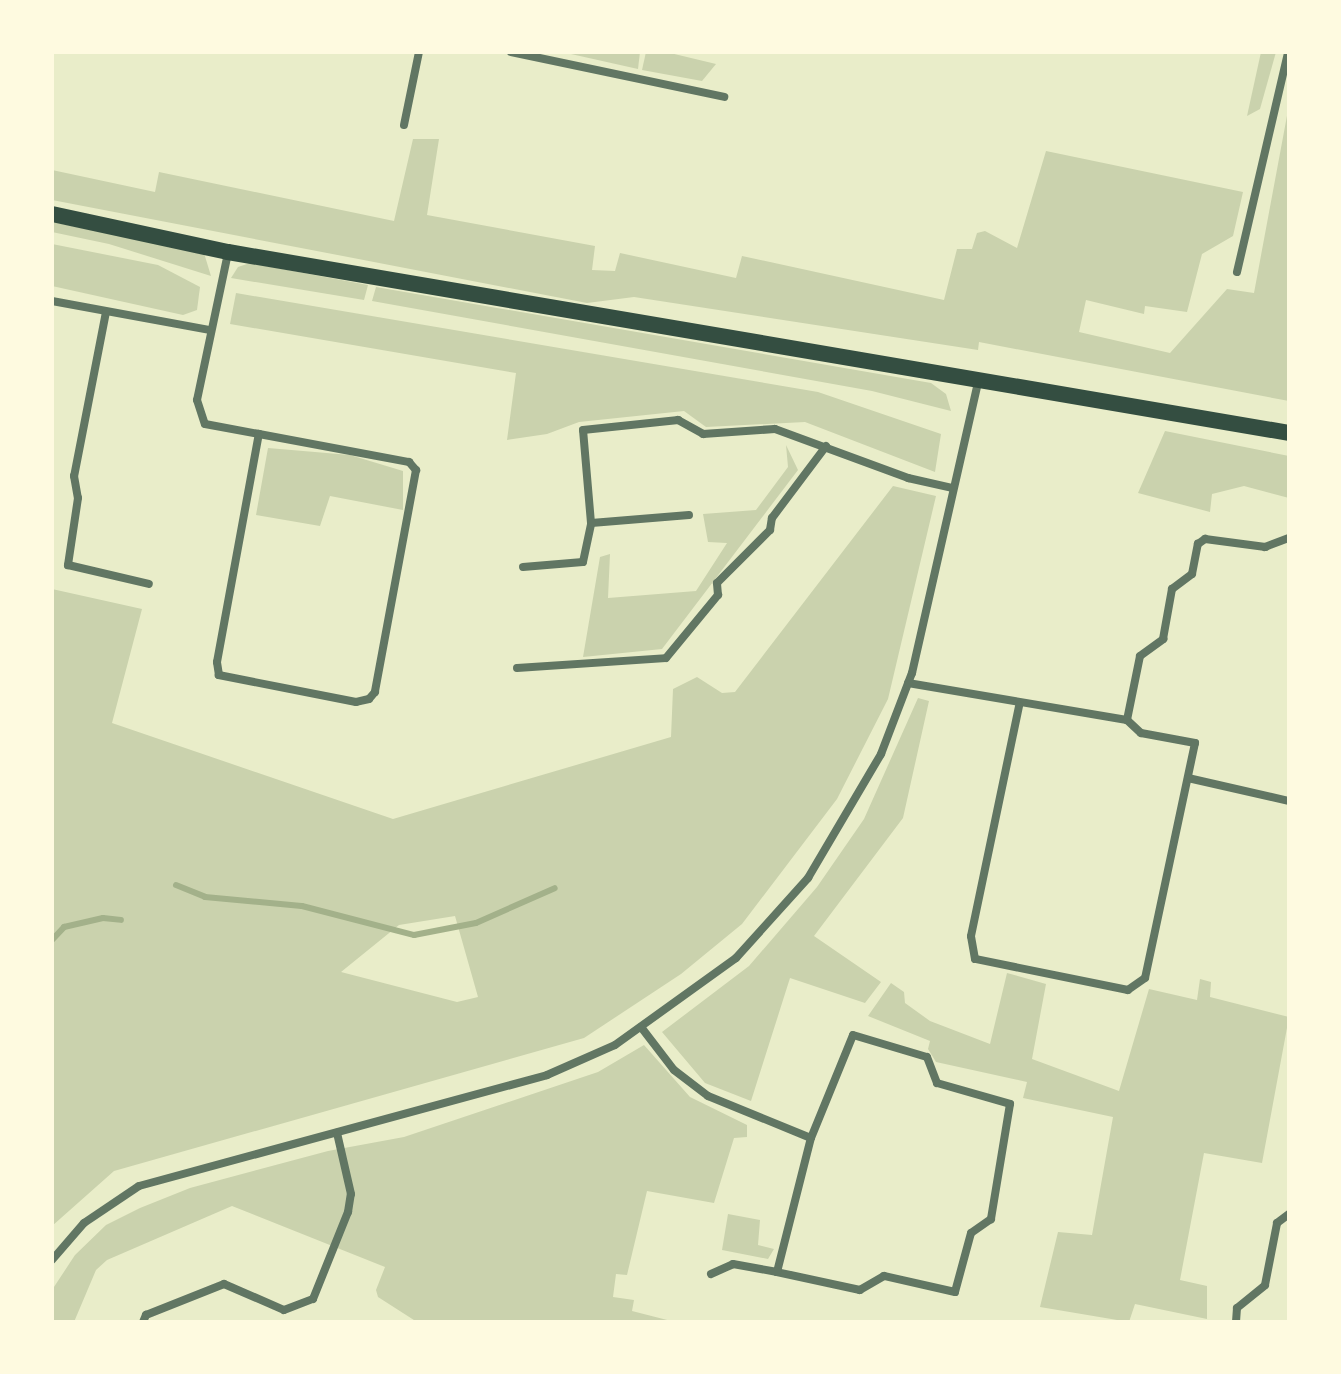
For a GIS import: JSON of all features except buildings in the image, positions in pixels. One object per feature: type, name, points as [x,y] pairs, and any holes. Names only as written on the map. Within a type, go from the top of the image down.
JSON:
[{"type":"main road","points":[[52,214],[228,252],[1289,433]]},
{"type":"street","points":[[404,125],[419,52]]},
{"type":"street","points":[[511,52],[724,97]]},
{"type":"street","points":[[1237,272],[1288,52]]},
{"type":"street","points":[[228,252],[210,330],[199,414],[205,424],[259,434],[409,462],[416,470],[375,692],[369,699],[356,702],[219,675],[217,662],[259,434]]},
{"type":"street","points":[[52,301],[210,330]]},
{"type":"street","points":[[106,312],[74,476],[78,498],[68,565],[149,584]]},
{"type":"street","points":[[52,1260],[84,1223],[139,1186],[547,1075],[641,1027],[736,958],[808,878],[881,754],[908,683],[979,379]]},
{"type":"street","points":[[523,567],[583,562],[591,523],[583,430],[678,420],[703,434],[775,429],[908,478],[952,488]]},
{"type":"street","points":[[517,668],[666,658],[718,595],[717,583],[770,530],[772,518],[826,446]]},
{"type":"street","points":[[591,523],[689,515]]},
{"type":"street","points":[[1127,720],[1140,656],[1163,639],[1172,589],[1192,574],[1198,544],[1205,539],[1265,547],[1289,538]]},
{"type":"street","points":[[908,683],[1019,706],[1040,703],[1127,720],[1141,733],[1195,743],[1145,978],[1128,990],[975,959],[971,936],[1019,706]]},
{"type":"street","points":[[1188,778],[1289,801]]},
{"type":"street","points":[[641,1027],[674,1070],[708,1096],[811,1138]]},
{"type":"street","points":[[711,1274],[733,1264],[860,1290],[884,1276],[955,1292],[971,1233],[991,1219],[1010,1104],[937,1083],[927,1057],[853,1035],[811,1138],[777,1272]]},
{"type":"street","points":[[143,1322],[146,1315],[224,1284],[284,1310],[313,1299],[348,1212],[351,1194],[337,1133]]},
{"type":"street","points":[[1236,1322],[1237,1308],[1265,1285],[1277,1223],[1289,1214]]},
{"type":"green space","points":[[562,52],[640,52],[638,69]]},
{"type":"green space","points":[[646,52],[666,52],[716,64],[702,81],[642,70]]},
{"type":"green space","points":[[1261,52],[1276,52],[1260,109],[1247,116]]},
{"type":"green space","points":[[1289,105],[1289,401],[979,342],[978,350],[634,297],[587,303],[52,200],[52,170],[155,192],[159,172],[394,221],[413,139],[439,139],[427,215],[595,246],[592,270],[615,271],[620,253],[736,278],[742,256],[944,300],[957,249],[972,249],[977,233],[985,231],[1017,248],[1046,151],[1243,192],[1233,236],[1202,254],[1187,312],[1145,306],[1144,314],[1086,300],[1079,332],[1170,353],[1227,289],[1254,293]]},
{"type":"green space","points":[[52,222],[204,253],[211,276],[109,244],[52,232]]},
{"type":"green space","points":[[52,244],[158,265],[200,287],[197,310],[183,315],[52,286]]},
{"type":"green space","points":[[250,263],[368,285],[364,300],[231,278],[238,267]]},
{"type":"green space","points":[[376,287],[931,383],[946,394],[951,411],[872,391],[372,301]]},
{"type":"green space","points":[[236,293],[818,392],[941,434],[935,472],[805,422],[706,427],[684,411],[579,422],[547,434],[507,440],[516,373],[230,324]]},
{"type":"green space","points":[[1165,431],[1289,456],[1289,498],[1244,486],[1212,494],[1210,512],[1138,493]]},
{"type":"green space","points":[[786,445],[798,470],[662,649],[583,657],[600,557],[610,554],[608,598],[696,591],[727,543],[708,542],[703,514],[756,510],[788,467]]},
{"type":"green space","points":[[268,448],[350,455],[403,471],[403,510],[330,496],[320,526],[256,515]]},
{"type":"green space","points":[[893,486],[936,496],[888,699],[837,799],[742,924],[681,974],[584,1038],[114,1171],[52,1226],[52,589],[142,609],[112,723],[393,819],[671,737],[673,689],[697,677],[722,693],[735,692]],"holes":[[[455,916],[478,997],[457,1002],[341,972],[399,925]]]},
{"type":"green space","points":[[918,698],[929,701],[903,818],[814,936],[881,982],[865,1003],[790,978],[751,1101],[705,1083],[662,1032],[749,966],[817,887],[864,819]]},
{"type":"green space","points":[[1007,973],[1046,984],[1032,1059],[1119,1091],[1149,989],[1197,1000],[1200,979],[1211,982],[1210,997],[1289,1017],[1262,1163],[1204,1153],[1180,1280],[1207,1286],[1207,1319],[1135,1304],[1129,1322],[1040,1307],[1058,1232],[1092,1235],[1113,1117],[1023,1098],[1027,1082],[936,1062],[928,1049],[930,1041],[868,1016],[891,983],[904,992],[905,1003],[930,1021],[990,1044]]},
{"type":"green space","points":[[644,1045],[690,1097],[747,1125],[747,1137],[734,1138],[714,1203],[647,1191],[627,1275],[616,1274],[613,1297],[634,1300],[632,1311],[675,1322],[417,1322],[378,1297],[376,1290],[385,1267],[232,1206],[107,1260],[96,1270],[74,1322],[52,1322],[52,1290],[75,1255],[106,1225],[140,1208],[190,1188],[328,1151],[404,1137],[598,1072]]},
{"type":"green space","points":[[728,1214],[760,1220],[758,1245],[774,1249],[768,1259],[722,1250]]},
{"type":"waterway","points":[[176,885],[205,897],[302,906],[414,935],[476,923],[555,888]]},
{"type":"waterway","points":[[52,940],[64,927],[103,918],[121,920]]}]
